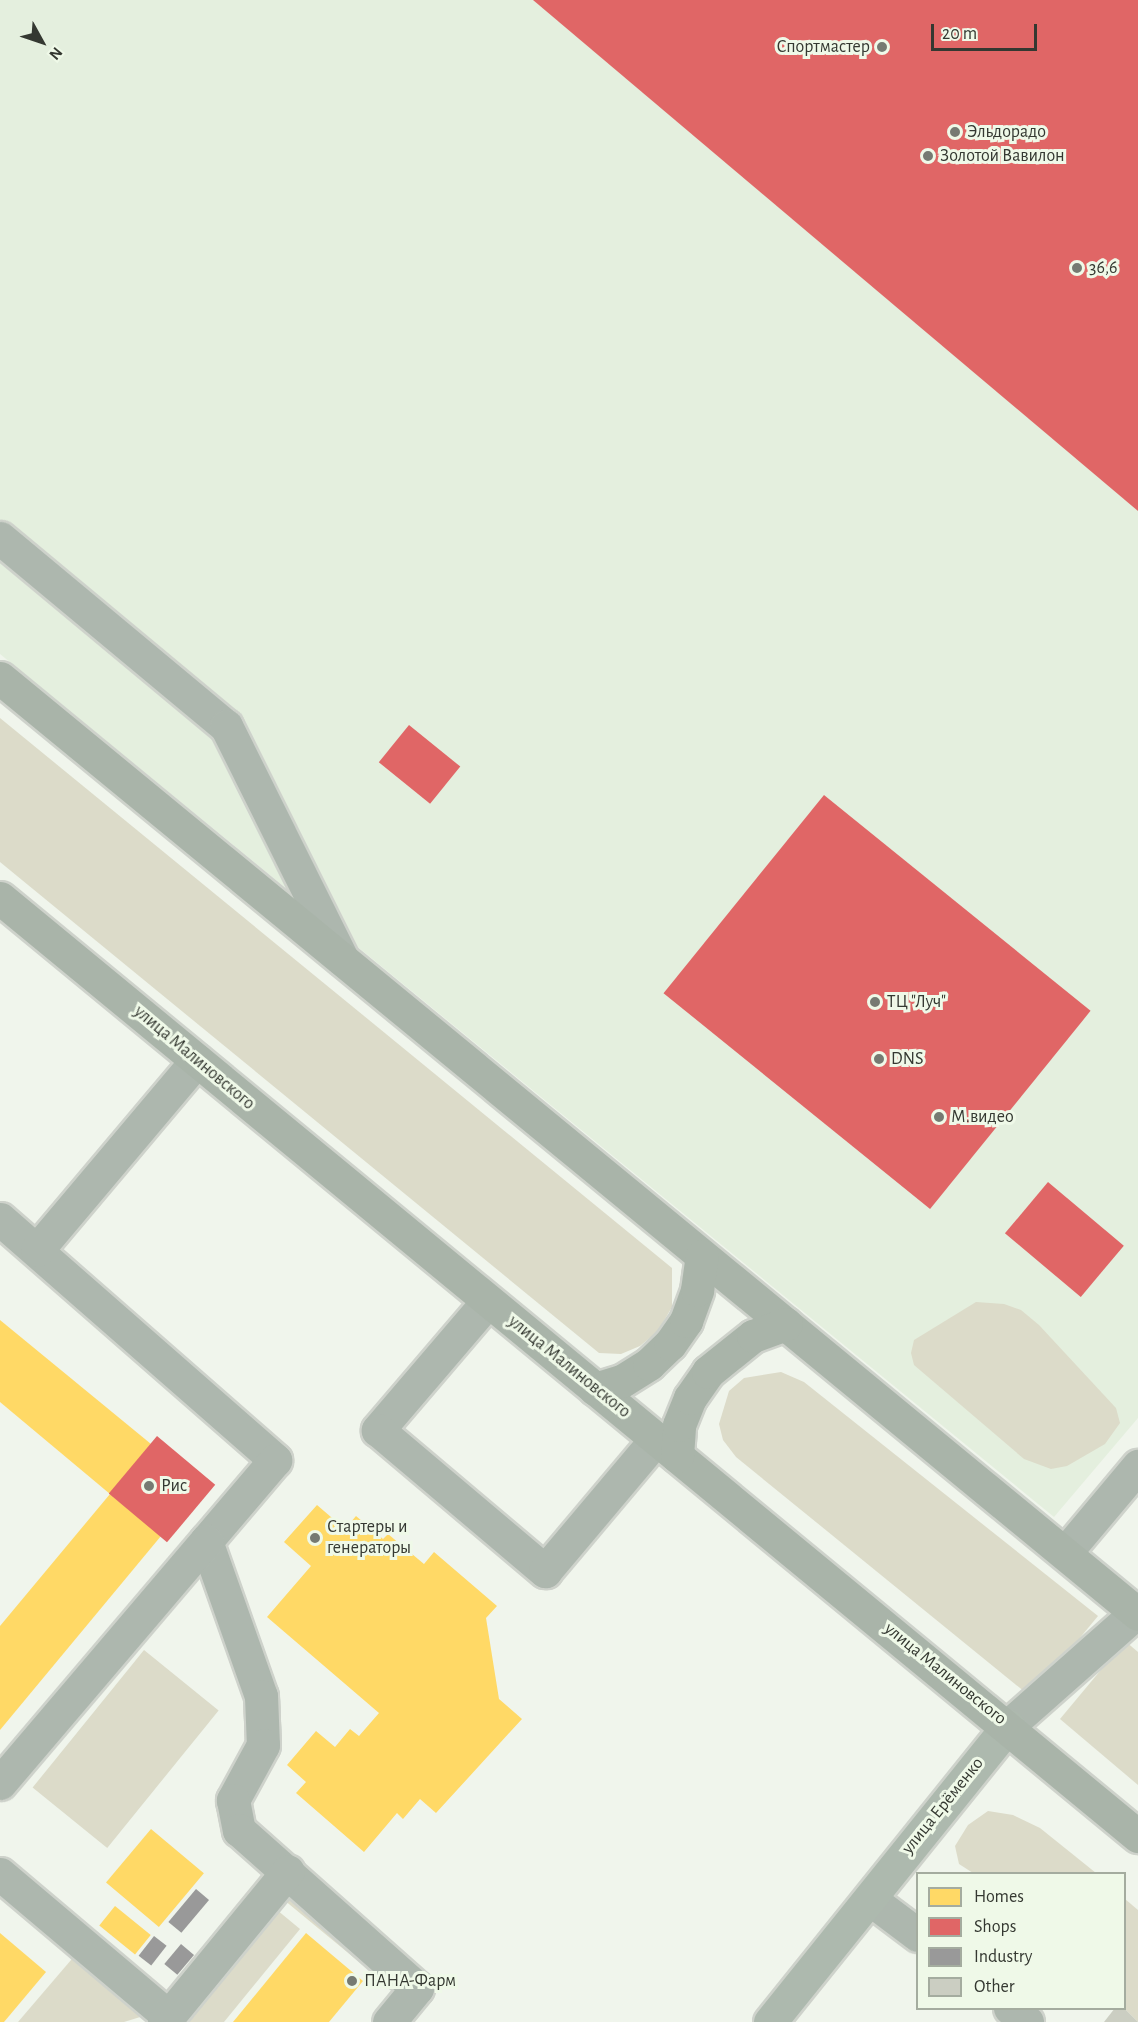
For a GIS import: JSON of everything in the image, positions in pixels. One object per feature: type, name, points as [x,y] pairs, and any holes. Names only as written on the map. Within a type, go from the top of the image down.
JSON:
[{"type":"highway","points":[[0,678],[1138,1613]]},
{"type":"highway","name":"улица Малиновского","points":[[0,898],[1008,1726],[1138,1836]]},
{"type":"highway","points":[[595,1389],[622,1381],[649,1364],[670,1344],[686,1321],[697,1290],[702,1256]]},
{"type":"highway","points":[[667,1448],[690,1398],[708,1372],[753,1336],[786,1324]]},
{"type":"main road","name":"улица Ерёменко","points":[[771,2022],[1008,1726]]},
{"type":"street","points":[[0,538],[226,726],[342,959]]},
{"type":"street","points":[[37,1250],[197,1060]]},
{"type":"street","points":[[0,1219],[275,1460],[0,1783]]},
{"type":"street","points":[[488,1301],[378,1430],[545,1571],[667,1448]]},
{"type":"street","points":[[1065,1553],[1138,1466]]},
{"type":"street","points":[[206,1541],[261,1696],[262,1745],[233,1800],[239,1830],[288,1871],[417,1988],[389,2022]]},
{"type":"street","name":"улица Ерёменко","points":[[1008,1726],[1138,1613]]},
{"type":"street","points":[[0,1874],[166,2019],[288,1871]]},
{"type":"street","points":[[870,1899],[916,1934]]},
{"type":"street","points":[[1012,2010],[1027,2022]]},
{"type":"shaded area","points":[[0,0],[1138,0],[1138,1418],[1054,1517],[0,654]]},
{"type":"shaded area","points":[[0,718],[672,1268],[672,1307],[658,1331],[640,1346],[621,1354],[599,1353],[0,862]]},
{"type":"shaded area","points":[[976,1302],[1004,1304],[1021,1310],[1039,1325],[1116,1408],[1120,1423],[1105,1444],[1067,1466],[1051,1469],[1024,1459],[914,1365],[911,1353],[914,1340]]},
{"type":"shaded area","points":[[781,1372],[804,1382],[1098,1616],[1031,1697],[736,1457],[723,1440],[719,1424],[729,1391],[744,1378]]},
{"type":"shaded area","points":[[1125,1641],[1138,1652],[1138,1785],[1060,1719]]},
{"type":"shaded area","points":[[144,1650],[219,1710],[107,1848],[33,1788]]},
{"type":"shaded area","points":[[988,1811],[1013,1815],[1040,1828],[1095,1872],[971,1872],[959,1864],[955,1846],[968,1825]]},
{"type":"shaded area","points":[[289,1882],[394,1977],[387,1985],[278,1895]]},
{"type":"shaded area","points":[[1126,1900],[1138,1910],[1138,2022],[1126,2010]]},
{"type":"shaded area","points":[[271,1905],[300,1929],[224,2022],[174,2022]]},
{"type":"shaded area","points":[[77,1953],[150,2014],[124,2022],[18,2022]]},
{"type":"building: Homes","points":[[0,1320],[151,1444],[110,1494],[0,1402]]},
{"type":"building: Homes","points":[[110,1494],[161,1536],[0,1730],[0,1626]]},
{"type":"building: Homes","points":[[317,1505],[345,1529],[356,1516],[383,1539],[388,1534],[424,1564],[434,1552],[497,1606],[486,1618],[499,1699],[522,1719],[436,1813],[420,1799],[403,1819],[397,1813],[364,1852],[296,1793],[306,1782],[287,1765],[316,1731],[335,1747],[350,1729],[359,1736],[379,1713],[267,1617],[311,1566],[284,1542]]},
{"type":"building: Homes","points":[[151,1829],[204,1873],[159,1927],[106,1883]]},
{"type":"building: Homes","points":[[115,1906],[151,1935],[135,1954],[99,1925]]},
{"type":"building: Homes","points":[[0,1933],[46,1972],[4,2022],[0,2022]]},
{"type":"building: Homes","points":[[306,1933],[363,1981],[329,2022],[233,2022]]},
{"type":"building: Shops","name":"Золотой Вавилон","points":[[533,0],[1138,0],[1138,511],[901,311]]},
{"type":"building: Shops","points":[[409,725],[460,767],[430,804],[379,762]]},
{"type":"building: Shops","name":"ТЦ \"Луч\"","points":[[824,795],[1091,1011],[930,1209],[664,993]]},
{"type":"building: Shops","points":[[1048,1182],[1124,1246],[1081,1297],[1005,1233]]},
{"type":"building: Shops","points":[[157,1436],[215,1485],[167,1542],[109,1493]]},
{"type":"building: Industry","points":[[196,1889],[209,1900],[181,1933],[168,1922]]},
{"type":"building: Industry","points":[[154,1936],[167,1946],[151,1966],[139,1956]]},
{"type":"building: Industry","points":[[181,1944],[194,1955],[177,1975],[164,1964]]},
{"type":"building: Other","points":[[1113,2010],[1126,2010],[1138,2022],[1104,2022]]},
{"type":"place","name":"Спортмастер","points":[[882,47]]},
{"type":"place","name":"Эльдорадо","points":[[955,132]]},
{"type":"place","name":"Золотой Вавилон","points":[[928,156]]},
{"type":"place","name":"36,6","points":[[1077,268]]},
{"type":"place","name":"ТЦ \"Луч\"","points":[[875,1002]]},
{"type":"place","name":"DNS","points":[[879,1059]]},
{"type":"place","name":"М.видео","points":[[939,1117]]},
{"type":"place","name":"Рис","points":[[149,1486]]},
{"type":"place","name":"Стартеры и генераторы","points":[[315,1538]]},
{"type":"place","name":"ПАНА-Фарм","points":[[352,1981]]}]
